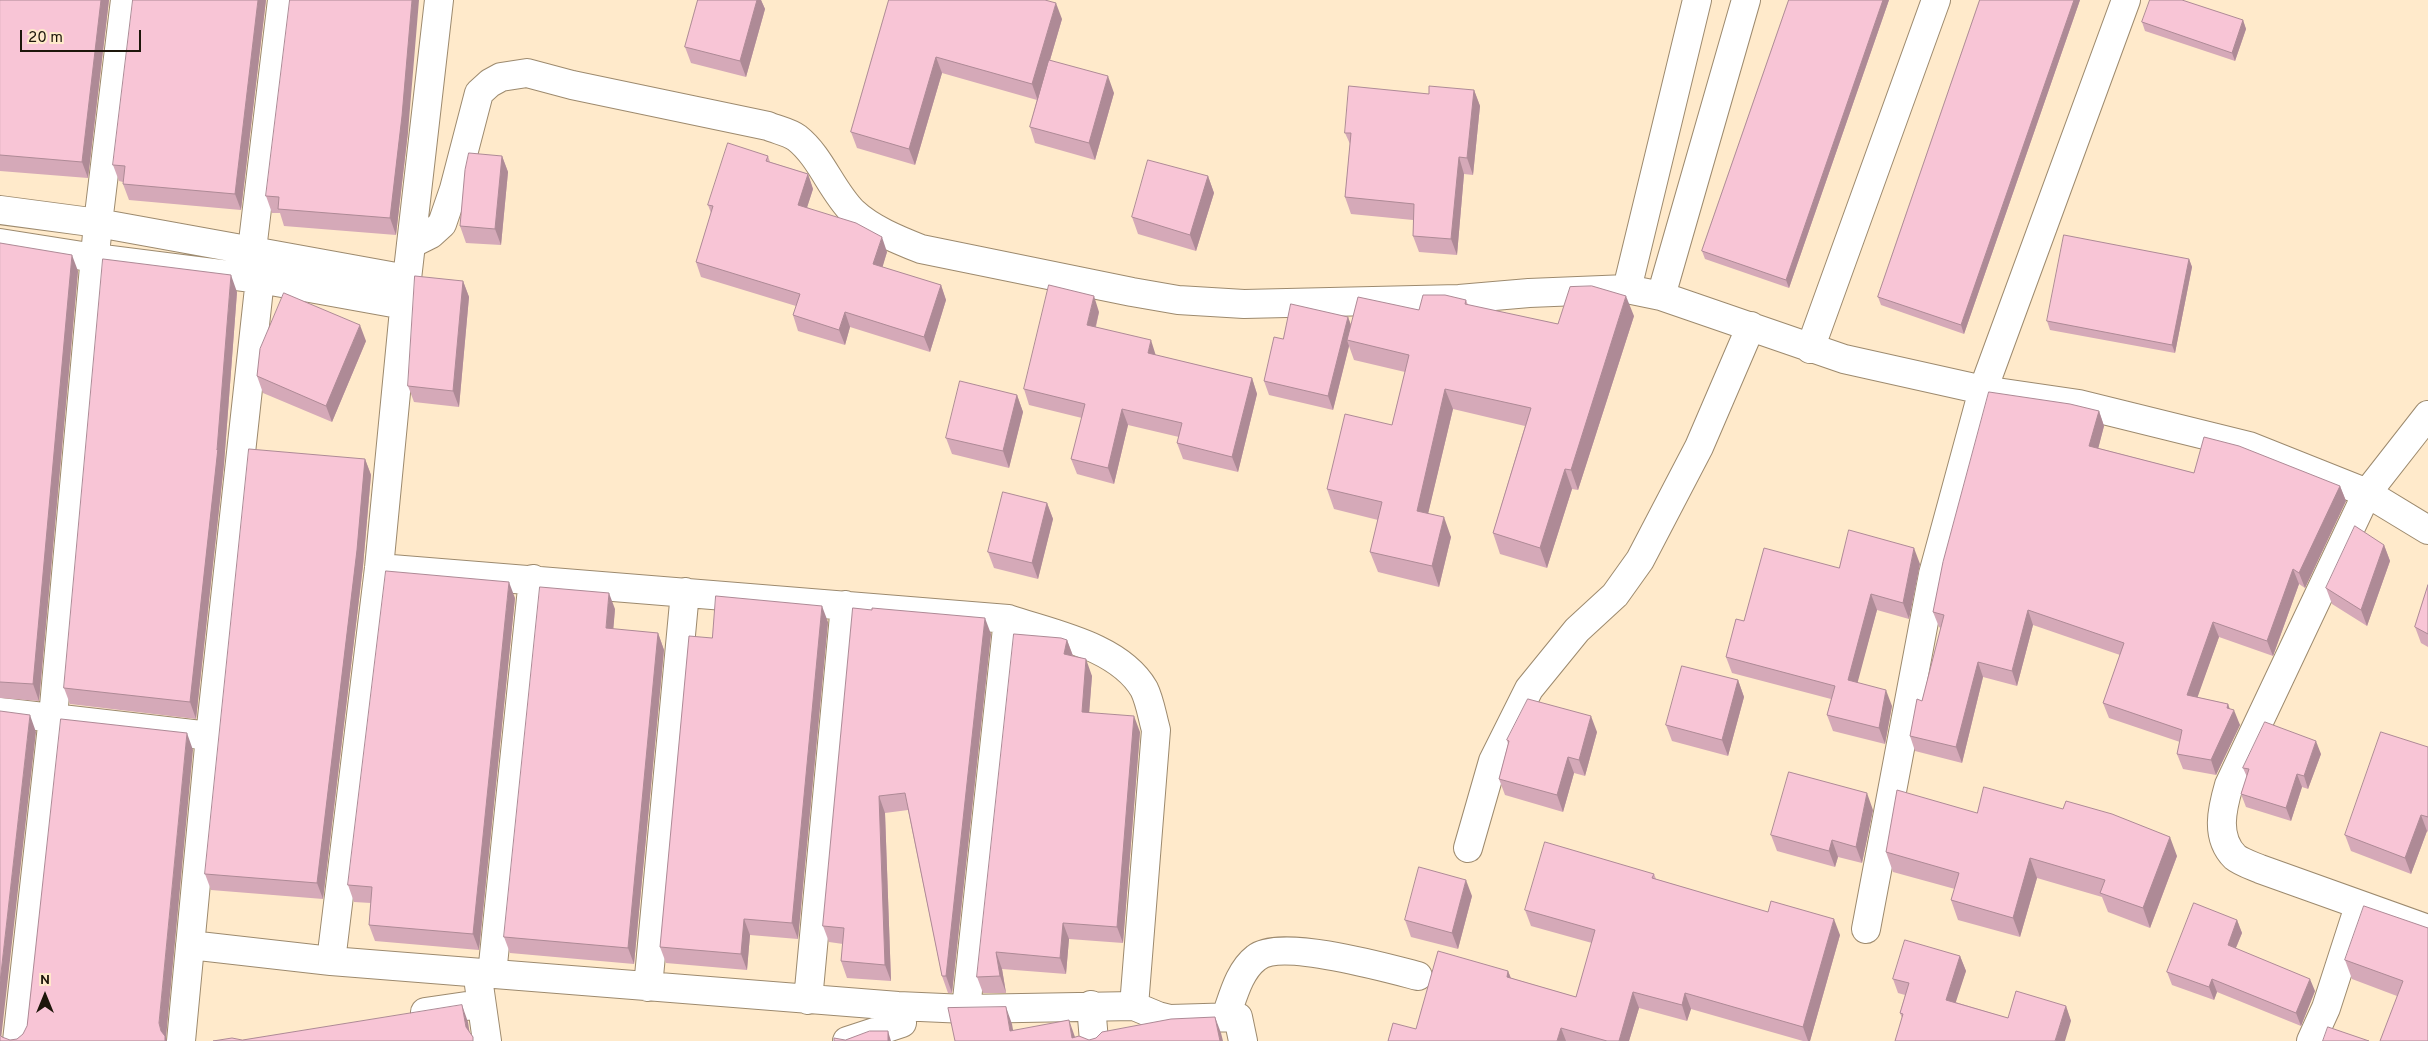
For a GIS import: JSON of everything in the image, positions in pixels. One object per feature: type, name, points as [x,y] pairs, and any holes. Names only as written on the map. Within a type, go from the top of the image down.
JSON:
[{"type":"street","points":[[17,1041],[54,717],[98,223],[124,0]]},
{"type":"street","points":[[252,250],[282,0]]},
{"type":"street","points":[[331,961],[380,568],[405,292],[438,0]]},
{"type":"street","points":[[1627,289],[1697,0]]},
{"type":"street","points":[[1661,296],[1746,0]]},
{"type":"street","points":[[1810,349],[1936,0]]},
{"type":"street","points":[[1866,929],[1934,574],[1982,390],[2126,0]]},
{"type":"street","points":[[411,244],[431,234],[442,224],[454,189],[479,93],[490,83],[501,77],[527,73],[572,85],[768,126],[796,137],[810,152],[831,184],[854,212],[884,232],[921,249],[1178,300],[1262,304],[1459,299],[1530,293],[1627,289],[1661,296],[1751,326],[1810,349],[1885,370],[1982,390],[2079,404],[2249,446],[2367,493],[2428,530]]},
{"type":"street","points":[[0,210],[98,223],[252,250],[405,292]]},
{"type":"street","points":[[0,242],[95,258],[260,279],[405,292]]},
{"type":"street","points":[[181,1041],[210,736],[260,279]]},
{"type":"street","points":[[1468,848],[1492,761],[1530,689],[1577,630],[1615,595],[1640,560],[1699,448],[1751,326]]},
{"type":"street","points":[[2428,415],[2367,493],[2228,785],[2222,806],[2221,823],[2224,841],[2236,857],[2260,869],[2359,906],[2428,929]]},
{"type":"street","points":[[380,568],[1008,619],[1097,649],[1117,660],[1134,676],[1144,689],[1156,730],[1134,1006]]},
{"type":"street","points":[[487,1041],[480,1004],[533,579]]},
{"type":"street","points":[[648,987],[685,592]]},
{"type":"street","points":[[808,1000],[845,605]]},
{"type":"street","points":[[966,1009],[1008,619]]},
{"type":"street","points":[[0,712],[210,736]]},
{"type":"street","points":[[2311,1041],[2326,1008],[2359,906]]},
{"type":"street","points":[[190,945],[331,961],[808,1000],[902,1023]]},
{"type":"street","points":[[847,1041],[902,1023],[966,1009],[1091,1005],[1134,1006],[1170,1019],[1237,1026],[1238,983],[1256,957],[1269,951],[1349,959],[1418,976]]},
{"type":"street","points":[[402,1016],[480,1004]]},
{"type":"street","points":[[1091,1005],[1094,1041]]},
{"type":"building","points":[[0,0],[101,0],[82,162],[0,155]]},
{"type":"building","points":[[133,0],[258,0],[235,194],[123,184],[125,166],[113,165]]},
{"type":"building","points":[[290,0],[412,0],[402,116],[390,218],[278,209],[279,197],[266,196]]},
{"type":"building","points":[[698,0],[757,0],[740,61],[685,47]]},
{"type":"building","points":[[889,0],[1045,0],[1056,3],[1032,84],[936,57],[909,149],[851,132]]},
{"type":"building","points":[[1789,0],[1883,0],[1786,280],[1702,251]]},
{"type":"building","points":[[1980,0],[2074,0],[1961,325],[1878,297]]},
{"type":"building","points":[[2150,0],[2182,0],[2243,20],[2232,53],[2142,22]]},
{"type":"building","points":[[1049,60],[1108,76],[1089,143],[1030,127]]},
{"type":"building","points":[[1349,86],[1429,94],[1429,86],[1474,90],[1467,158],[1459,157],[1451,239],[1413,236],[1414,204],[1345,197],[1351,133],[1345,133]]},
{"type":"building","points":[[728,143],[768,156],[766,161],[808,174],[798,205],[856,223],[882,237],[873,264],[941,285],[924,337],[845,312],[839,330],[793,315],[800,294],[696,262],[713,206],[708,205]]},
{"type":"building","points":[[469,153],[502,156],[495,229],[460,226],[465,170]]},
{"type":"building","points":[[1148,160],[1208,176],[1190,235],[1132,217]]},
{"type":"building","points":[[2064,235],[2189,259],[2172,345],[2047,321]]},
{"type":"building","points":[[0,243],[72,255],[33,684],[0,682]]},
{"type":"building","points":[[103,259],[231,275],[217,450],[218,448],[190,702],[64,688]]},
{"type":"building","points":[[415,276],[463,281],[453,391],[408,386]]},
{"type":"building","points":[[1049,285],[1094,296],[1087,325],[1151,340],[1148,353],[1252,378],[1232,457],[1177,443],[1182,423],[1122,409],[1108,468],[1071,459],[1085,404],[1024,389]]},
{"type":"building","points":[[1592,286],[1626,296],[1571,470],[1565,469],[1540,548],[1493,533],[1531,408],[1445,389],[1417,511],[1444,517],[1432,566],[1370,552],[1382,502],[1327,489],[1345,414],[1392,425],[1409,355],[1347,340],[1358,297],[1419,310],[1423,295],[1445,295],[1466,300],[1465,304],[1558,324],[1570,287]]},
{"type":"building","points":[[284,293],[360,325],[326,406],[257,376],[260,349]]},
{"type":"building","points":[[1291,304],[1348,317],[1328,396],[1264,381],[1274,337],[1283,339]]},
{"type":"building","points":[[960,381],[1017,395],[1003,451],[946,438]]},
{"type":"building","points":[[1989,392],[2070,404],[2099,411],[2089,446],[2194,473],[2204,437],[2239,446],[2340,486],[2299,573],[2293,569],[2267,641],[2213,622],[2187,695],[2228,704],[2227,708],[2234,710],[2211,760],[2177,754],[2182,730],[2103,703],[2124,643],[2028,610],[2012,671],[1978,662],[1956,747],[1910,736],[1917,699],[1922,701],[1944,615],[1933,612],[1943,562]]},
{"type":"building","points":[[249,449],[365,459],[357,550],[317,883],[205,874]]},
{"type":"building","points":[[1003,492],[1047,503],[1032,563],[988,552]]},
{"type":"building","points":[[2355,526],[2384,545],[2361,610],[2326,588]]},
{"type":"building","points":[[1849,530],[1914,548],[1903,603],[1871,594],[1848,680],[1886,690],[1879,728],[1827,715],[1835,686],[1726,657],[1736,619],[1744,621],[1764,548],[1839,568]]},
{"type":"building","points":[[386,571],[509,582],[473,934],[369,925],[372,887],[348,885]]},
{"type":"building","points":[[2428,585],[2428,634],[2415,627]]},
{"type":"building","points":[[540,587],[609,593],[606,628],[658,633],[628,948],[504,937]]},
{"type":"building","points":[[716,596],[822,606],[792,923],[744,919],[741,954],[660,947],[689,636],[712,638]]},
{"type":"building","points":[[853,608],[985,618],[946,976],[942,976],[905,793],[879,796],[885,965],[841,961],[844,928],[823,926]]},
{"type":"building","points":[[1014,634],[1067,640],[1064,654],[1086,659],[1082,712],[1134,716],[1117,927],[1063,923],[1060,958],[996,952],[1000,976],[977,977]]},
{"type":"building","points":[[1682,666],[1738,680],[1722,740],[1666,725]]},
{"type":"building","points":[[1528,699],[1591,716],[1579,760],[1568,757],[1557,795],[1499,779],[1509,741],[1507,740]]},
{"type":"building","points":[[0,711],[30,715],[0,982]]},
{"type":"building","points":[[61,719],[187,733],[159,1023],[161,1031],[165,1036],[165,1041],[0,1041],[0,1035],[10,1040],[17,1039],[23,1034],[27,1026]]},
{"type":"building","points":[[2265,722],[2316,741],[2304,776],[2297,774],[2286,808],[2241,794],[2249,769],[2243,768]]},
{"type":"building","points":[[2381,732],[2428,747],[2428,817],[2421,815],[2405,858],[2345,835]]},
{"type":"building","points":[[1789,772],[1867,793],[1856,847],[1832,840],[1829,851],[1771,835]]},
{"type":"building","points":[[1984,787],[2063,809],[2066,801],[2112,814],[2170,837],[2143,908],[2100,893],[2105,880],[2030,858],[2013,918],[1951,900],[1959,873],[1886,852],[1897,790],[1977,813]]},
{"type":"building","points":[[1545,842],[1654,874],[1652,878],[1768,912],[1771,901],[1834,919],[1803,1027],[1685,993],[1682,1005],[1633,992],[1619,1041],[1607,1041],[1561,1028],[1557,1041],[1388,1041],[1393,1023],[1416,1029],[1438,951],[1508,971],[1507,977],[1576,997],[1595,930],[1525,910]]},
{"type":"building","points":[[1419,867],[1466,880],[1452,933],[1405,920]]},
{"type":"building","points":[[2194,903],[2237,920],[2228,945],[2310,979],[2296,1013],[2212,979],[2209,987],[2167,972]]},
{"type":"building","points":[[2364,906],[2428,928],[2428,1041],[2380,1041],[2403,981],[2345,960]]},
{"type":"building","points":[[1905,940],[1960,956],[1946,1000],[2008,1018],[2016,991],[2066,1006],[2055,1041],[1895,1041],[1903,1014],[1900,1013],[1909,983],[1893,979]]},
{"type":"building","points":[[462,1005],[466,1027],[473,1037],[473,1041],[213,1041],[232,1038],[242,1040]]},
{"type":"building","points":[[1006,1007],[1010,1031],[1069,1020],[1072,1038],[1079,1036],[1089,1040],[1096,1038],[1102,1032],[1171,1019],[1215,1017],[1220,1041],[955,1041],[948,1008]]},
{"type":"building","points":[[2328,1027],[2369,1041],[2323,1041]]},
{"type":"building","points":[[870,1031],[888,1031],[888,1041],[834,1041],[834,1038],[845,1040]]}]
